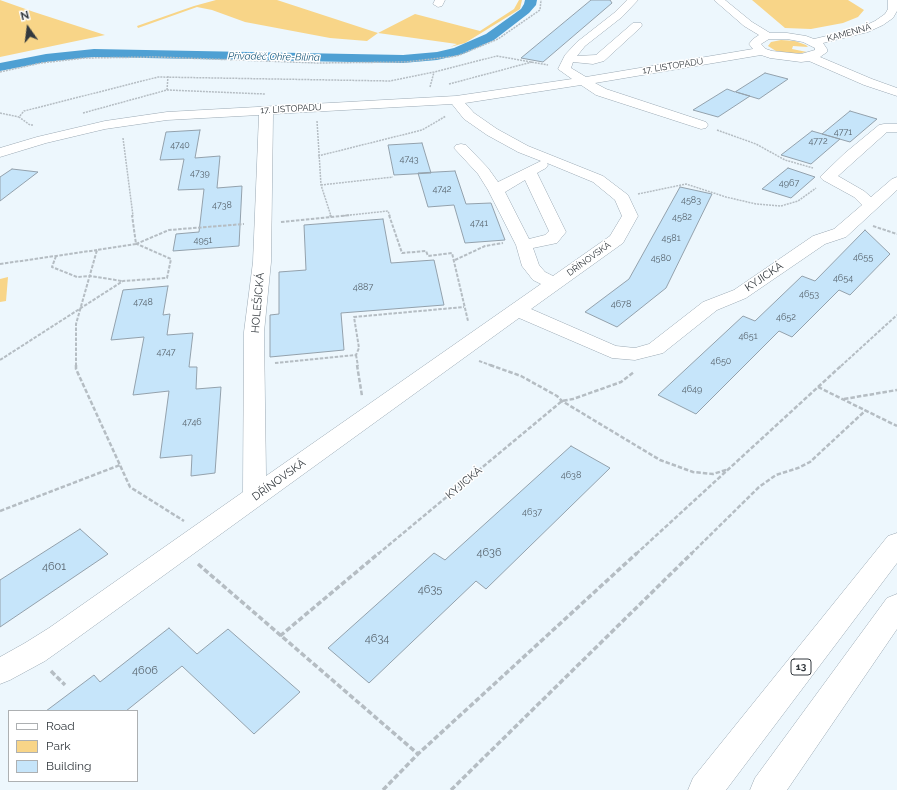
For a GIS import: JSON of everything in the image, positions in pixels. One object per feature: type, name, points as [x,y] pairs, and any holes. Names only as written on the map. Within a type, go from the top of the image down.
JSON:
[{"type":"highway","name":"13","points":[[705,790],[897,543]]},
{"type":"highway","points":[[767,790],[897,606]]},
{"type":"street","points":[[633,0],[618,15],[582,44],[569,58],[564,69],[601,92],[701,125]]},
{"type":"street","points":[[719,0],[748,24],[768,36]]},
{"type":"street","name":"KAMENNÁ","points":[[814,42],[864,30],[879,23],[889,16],[894,9],[893,0]]},
{"type":"street","points":[[569,58],[587,60],[600,58],[637,25]]},
{"type":"street","points":[[768,36],[787,36],[814,42],[819,46],[821,52],[810,57],[790,58],[762,51],[756,44],[761,38],[768,36]]},
{"type":"street","name":"17. LISTOPADU","points":[[0,153],[42,140],[105,125],[266,102],[456,100],[584,81],[762,51]]},
{"type":"street","points":[[810,57],[868,82],[897,92]]},
{"type":"street","name":"DŘÍNOVSKÁ","points":[[0,671],[35,652],[59,636],[617,239],[630,216],[622,198],[598,179],[550,159],[523,150],[492,132],[470,116],[456,100]]},
{"type":"street","name":"HOLEŠICKÁ","points":[[255,496],[256,365],[254,332],[262,262],[266,102]]},
{"type":"street","points":[[872,205],[859,194],[831,175],[884,128],[897,128]]},
{"type":"street","points":[[461,148],[483,171],[496,190],[523,243],[532,266],[539,276],[561,279]]},
{"type":"street","points":[[496,190],[550,159]]},
{"type":"street","points":[[523,243],[552,239],[558,232],[529,172]]},
{"type":"street","name":"KYJICKÁ","points":[[518,310],[612,352],[635,354],[656,349],[710,306],[740,294],[819,240],[840,233],[897,182]]},
{"type":"path","points":[[0,72],[63,60],[115,57],[318,63],[406,62],[450,57],[457,56],[498,39],[540,10],[541,0]]},
{"type":"path","points":[[19,117],[24,111],[158,77],[390,80],[434,72],[497,56],[532,62],[448,84]]},
{"type":"path","points":[[166,90],[168,76]]},
{"type":"path","points":[[430,89],[436,87]]},
{"type":"path","points":[[83,113],[166,90],[266,102]]},
{"type":"path","points":[[0,113],[19,117],[30,125],[37,125]]},
{"type":"path","points":[[318,156],[422,130],[448,115]]},
{"type":"path","points":[[317,117],[318,156],[321,185],[331,217]]},
{"type":"path","points":[[701,125],[756,144],[785,160],[831,175]]},
{"type":"path","points":[[123,137],[136,244]]},
{"type":"path","points":[[622,198],[686,184],[726,197],[756,204],[781,206],[798,201],[831,175]]},
{"type":"path","points":[[321,185],[393,177]]},
{"type":"path","points":[[0,264],[136,244],[169,230],[388,211],[402,254],[426,251],[428,256],[452,253],[455,260],[464,307],[465,348],[557,396],[660,460],[693,472],[713,474],[731,468]]},
{"type":"path","points":[[855,220],[897,234]]},
{"type":"path","points":[[455,260],[485,246],[523,243]]},
{"type":"path","points":[[56,256],[52,267],[77,277],[90,276],[123,281],[167,278],[171,259],[136,244]]},
{"type":"path","points":[[97,250],[76,324],[76,369],[130,487],[186,522]]},
{"type":"path","points":[[0,360],[123,281]]},
{"type":"path","points":[[365,418],[356,355],[359,348],[354,316],[464,307]]},
{"type":"path","points":[[383,790],[418,754],[896,317]]},
{"type":"path","name":"KYJICKÁ","points":[[280,636],[562,400],[573,399],[621,382],[646,362],[656,349]]},
{"type":"path","points":[[256,365],[356,355]]},
{"type":"path","points":[[818,388],[897,426]]},
{"type":"path","points":[[843,399],[897,390]]},
{"type":"path","points":[[451,790],[759,487],[776,475],[798,468],[810,462],[866,410]]},
{"type":"path","points":[[0,511],[120,465]]},
{"type":"path","points":[[193,559],[280,636],[418,754]]},
{"type":"green space","points":[[0,0],[34,12],[105,35],[0,57]]},
{"type":"green space","points":[[216,0],[277,0],[378,33],[367,41],[330,38],[245,22],[212,10],[197,7],[138,28],[137,26]]},
{"type":"green space","points":[[519,0],[522,0],[520,9],[465,43],[450,47],[457,44],[378,33],[415,14],[480,31],[514,9]]},
{"type":"green space","points":[[752,0],[848,0],[864,10],[858,17],[843,23],[811,29],[785,28]]},
{"type":"green space","points":[[781,40],[795,41],[806,45],[808,47],[793,46],[792,49],[807,52],[796,54],[776,51],[768,46],[771,42]]},
{"type":"green space","points":[[8,277],[6,301],[0,302],[0,279]]},
{"type":"building","points":[[591,0],[610,0],[612,3],[543,62],[521,58]]},
{"type":"building","points":[[765,73],[788,79],[759,99],[750,96],[718,117],[693,110],[727,89],[735,92]]},
{"type":"building","points":[[850,111],[877,119],[850,142],[822,134]]},
{"type":"building","points":[[200,130],[195,158],[220,156],[217,188],[242,186],[239,246],[173,251],[176,234],[199,232],[204,189],[178,190],[184,159],[160,160],[166,132]]},
{"type":"building","points":[[812,131],[840,139],[811,164],[781,155]]},
{"type":"building","points":[[422,143],[431,173],[394,175],[388,145]]},
{"type":"building","points":[[788,168],[815,177],[791,198],[762,189]]},
{"type":"building","points":[[12,169],[38,172],[0,201],[0,177]]},
{"type":"building","points":[[455,171],[466,204],[491,203],[505,240],[465,243],[454,205],[428,207],[418,173]]},
{"type":"building","points":[[680,187],[712,194],[666,288],[617,327],[585,312],[629,279]]},
{"type":"building","points":[[383,219],[391,263],[434,260],[444,305],[341,313],[344,350],[270,357],[270,315],[279,314],[279,272],[306,270],[304,225]]},
{"type":"building","points":[[865,230],[890,254],[850,295],[839,290],[792,337],[779,331],[696,414],[658,395],[743,316],[755,321],[802,276],[815,281]]},
{"type":"building","points":[[168,286],[163,315],[170,314],[167,335],[193,333],[189,367],[197,367],[196,389],[221,387],[215,473],[191,476],[192,455],[160,458],[169,391],[133,395],[144,337],[111,340],[123,290]]},
{"type":"building","points":[[571,446],[610,468],[486,589],[476,581],[369,683],[328,648],[434,553],[445,560]]},
{"type":"building","points":[[80,529],[108,554],[0,627],[0,580]]},
{"type":"building","points":[[169,628],[197,654],[228,629],[300,692],[254,734],[182,666],[127,710],[47,710],[94,675],[100,682]]},
{"type":"waterway","name":"Přivaděč Ohře-Bílina","points":[[0,67],[46,58],[94,53],[403,59],[437,56],[458,51],[490,37],[525,11],[530,5],[531,0]]}]
